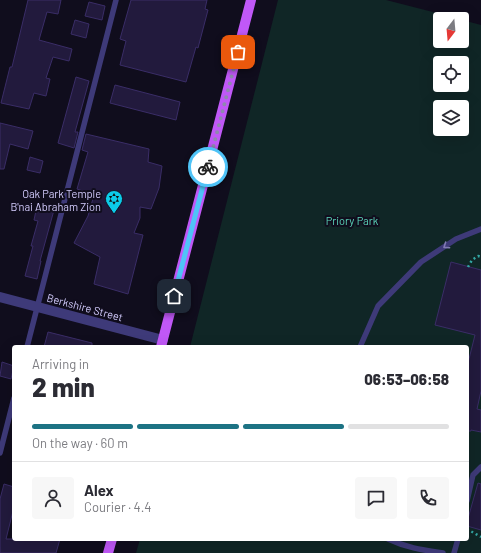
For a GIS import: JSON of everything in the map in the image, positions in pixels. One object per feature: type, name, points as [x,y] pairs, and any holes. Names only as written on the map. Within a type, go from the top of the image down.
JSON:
[{"type":"main road","points":[[162,344],[251,0]]},
{"type":"main road","points":[[108,553],[111,541]]},
{"type":"street","name":"Berkshire Street","points":[[0,297],[37,306],[162,344]]},
{"type":"lane","points":[[27,345],[116,0]]},
{"type":"lane","points":[[361,345],[378,306],[421,262],[456,239],[481,228]]},
{"type":"lane","points":[[0,453],[12,406]]},
{"type":"lane","points":[[469,492],[473,475],[481,467]]},
{"type":"lane","points":[[392,541],[402,546],[443,553]]},
{"type":"lane","points":[[454,553],[457,541]]},
{"type":"path","points":[[468,267],[472,260],[478,256],[481,257]]},
{"type":"path","points":[[469,530],[481,537]]},
{"type":"green space","name":"Priory Park","points":[[278,0],[386,0],[433,12],[433,48],[469,48],[469,22],[481,25],[481,553],[136,553],[139,541],[469,541],[469,345],[191,345]]},
{"type":"building","points":[[28,0],[61,0],[58,14],[47,12],[39,40],[72,49],[69,61],[53,57],[46,78],[50,79],[46,96],[34,93],[29,109],[1,103],[10,67],[12,67]]},
{"type":"building","points":[[131,0],[207,0],[205,9],[208,10],[198,48],[196,47],[186,82],[120,65],[126,41],[120,39]]},
{"type":"building","points":[[89,2],[105,6],[102,20],[85,16]]},
{"type":"building","points":[[75,20],[89,24],[86,38],[71,34]]},
{"type":"building","points":[[76,77],[89,81],[75,132],[78,132],[74,148],[58,143]]},
{"type":"building","points":[[115,85],[180,102],[176,120],[110,103]]},
{"type":"building","points":[[0,123],[33,131],[28,149],[10,144],[4,169],[0,169]]},
{"type":"building","name":"Oak Park Temple B'nai Abraham Zion","points":[[86,134],[149,149],[148,162],[162,166],[159,188],[151,209],[140,207],[140,218],[134,233],[143,235],[128,294],[94,284],[100,257],[74,243],[88,216],[94,195],[77,189],[88,152],[82,150]]},
{"type":"building","points":[[30,157],[43,161],[40,173],[27,170]]},
{"type":"building","points":[[37,206],[54,210],[40,261],[37,279],[25,276],[38,221],[34,220]]},
{"type":"building","points":[[451,262],[481,270],[481,391],[477,409],[481,410],[481,432],[469,431],[469,359],[475,335],[435,325]]},
{"type":"building","points":[[48,332],[92,343],[92,345],[45,345]]},
{"type":"building","points":[[2,362],[12,365],[11,379],[0,376]]},
{"type":"building","points":[[478,483],[481,484],[481,530],[469,527],[469,515]]},
{"type":"building","points":[[4,484],[12,486],[12,515],[6,539],[12,539],[12,541],[59,541],[56,553],[0,553],[0,499]]},
{"type":"way so far","points":[[208,167],[238,52]]},
{"type":"place","name":"Oak Park Temple B'nai Abraham Zion","points":[[114,214]]},
{"type":"route","points":[[174,296],[208,167]]}]
